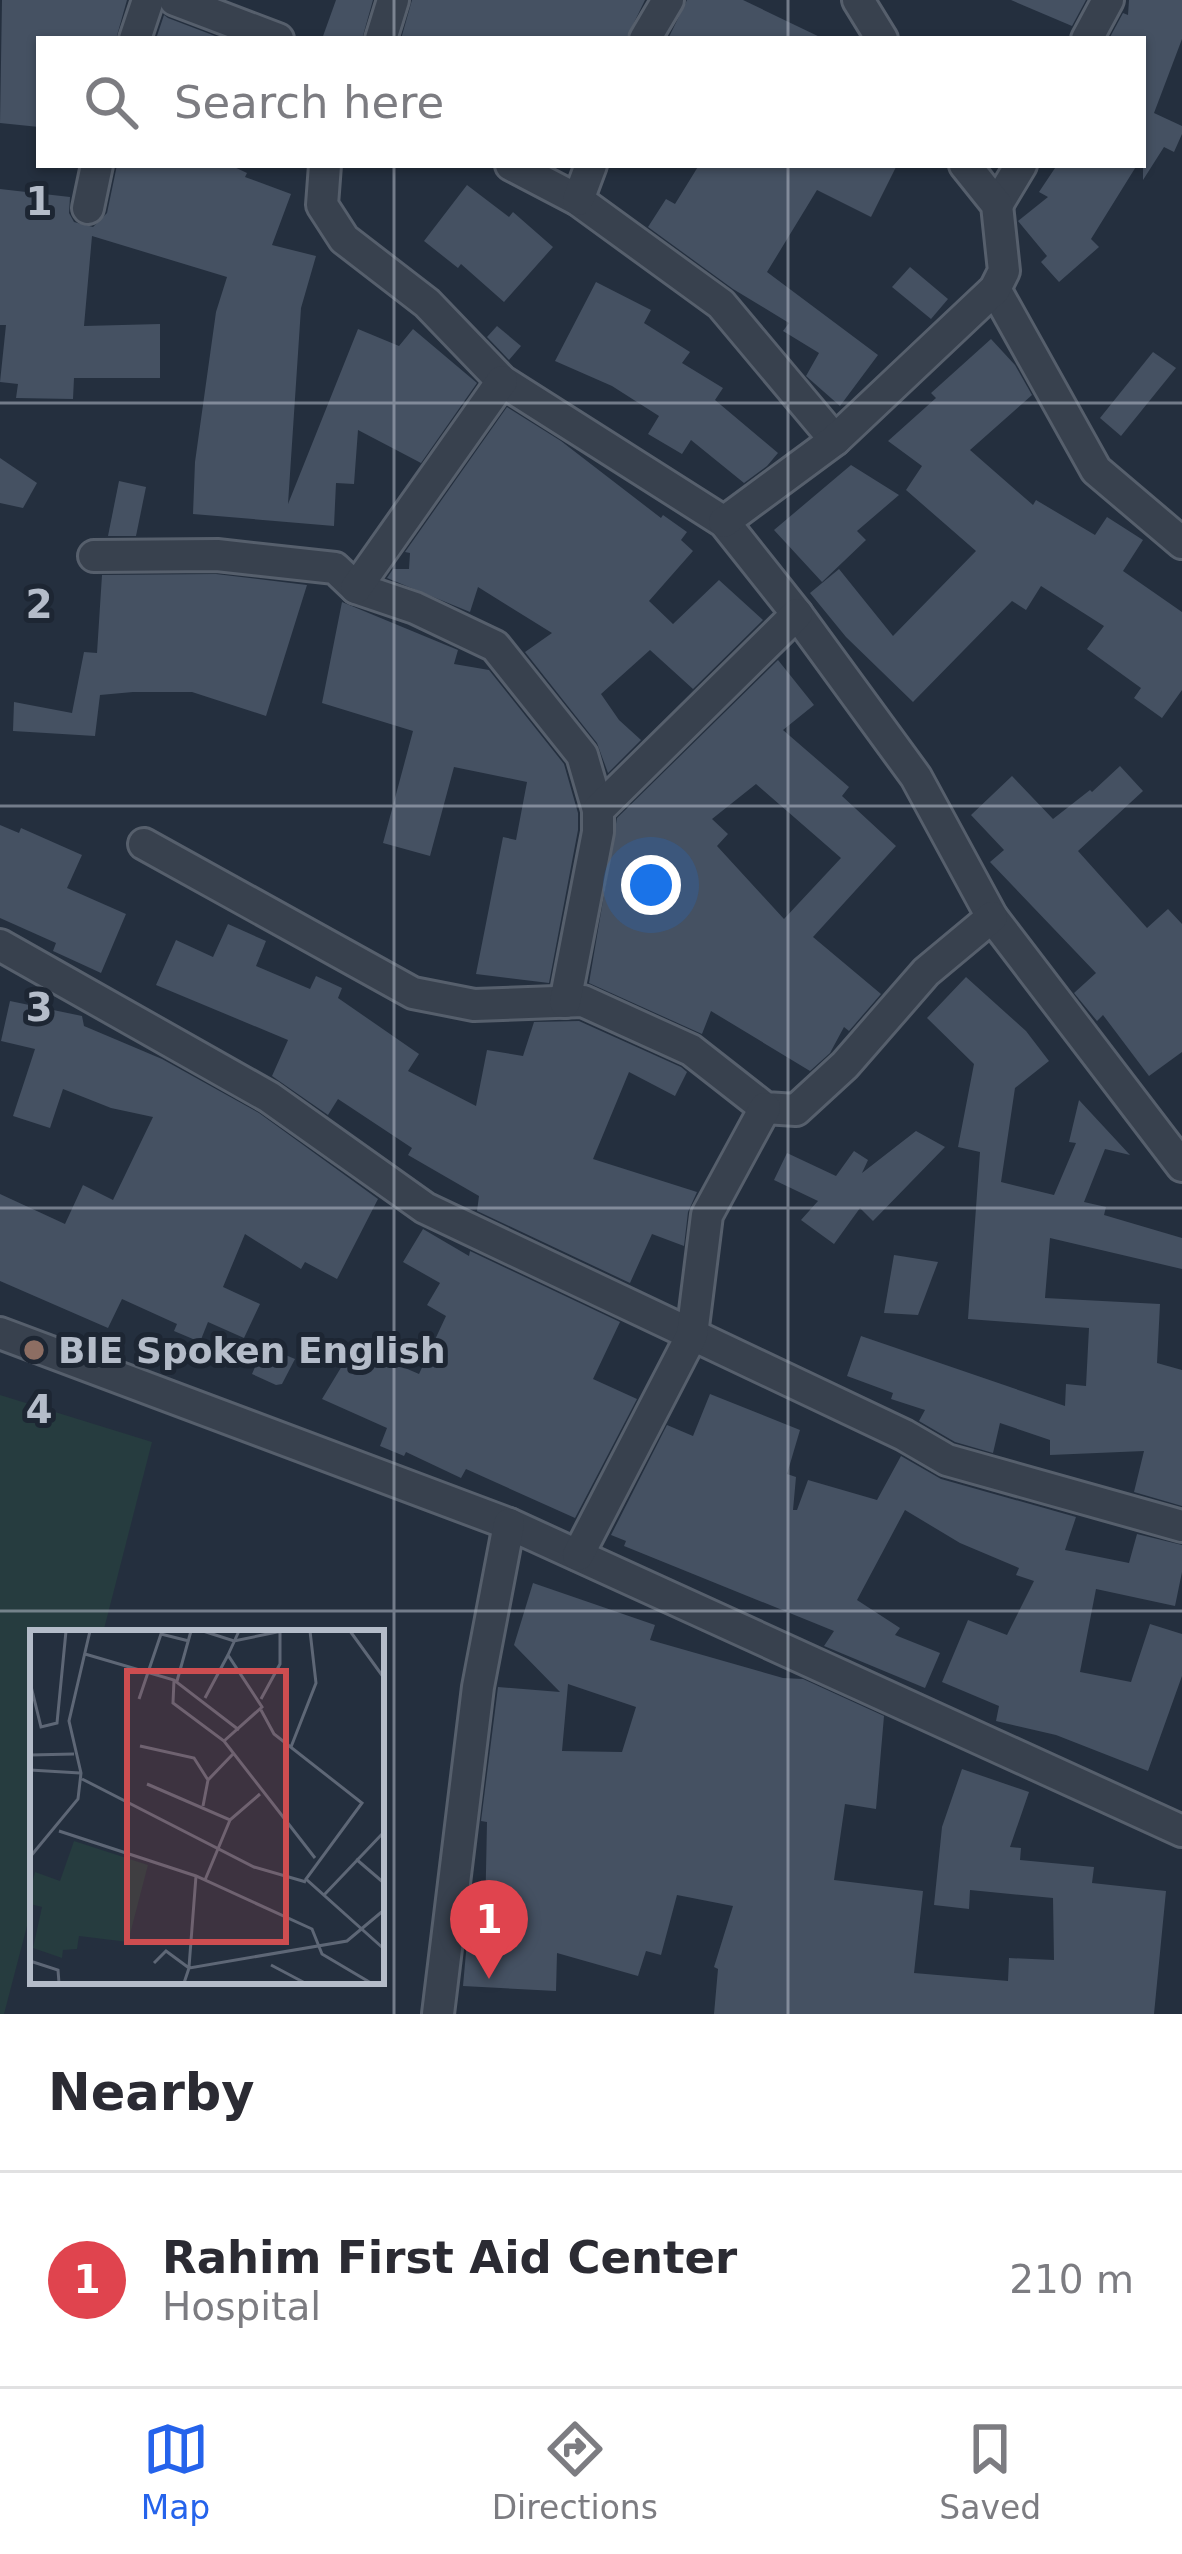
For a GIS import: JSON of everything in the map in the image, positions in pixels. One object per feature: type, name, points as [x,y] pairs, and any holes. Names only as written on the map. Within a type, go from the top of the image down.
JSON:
[{"type":"street","points":[[135,36],[148,0]]},
{"type":"street","points":[[175,0],[270,36]]},
{"type":"street","points":[[383,36],[393,0]]},
{"type":"street","points":[[648,36],[668,0]]},
{"type":"street","points":[[858,0],[880,36]]},
{"type":"street","points":[[1089,36],[1108,0]]},
{"type":"street","points":[[88,208],[96,168]]},
{"type":"street","points":[[326,168],[322,205],[344,239],[427,303],[502,381],[724,522],[916,778],[992,917],[1182,1166]]},
{"type":"street","points":[[517,168],[578,200],[721,304],[836,440]]},
{"type":"street","points":[[578,200],[590,168]]},
{"type":"street","points":[[724,522],[836,440],[995,289],[1004,271],[997,205],[967,168]]},
{"type":"street","points":[[997,205],[1019,168]]},
{"type":"street","points":[[995,289],[1096,470],[1182,543]]},
{"type":"street","points":[[356,588],[502,381]]},
{"type":"street","points":[[94,556],[217,556],[335,568],[356,588],[416,608],[495,646],[582,755],[598,810],[598,832],[566,1002]]},
{"type":"street","points":[[598,810],[797,614]]},
{"type":"street","points":[[144,844],[413,992],[474,1005],[584,1001],[692,1050],[765,1108],[796,1110],[845,1065],[926,972],[992,917]]},
{"type":"street","points":[[0,945],[269,1097],[425,1208],[947,1460],[1182,1526]]},
{"type":"street","points":[[578,1556],[692,1335],[706,1215],[765,1108]]},
{"type":"street","points":[[0,1334],[509,1524],[1182,1831]]},
{"type":"street","points":[[438,2014],[478,1687],[509,1524]]},
{"type":"green space","points":[[0,1395],[152,1442],[104,1630],[30,1630],[30,1914],[4,2014],[0,2014]]},
{"type":"building","points":[[2,0],[127,0],[117,36],[36,36],[36,127],[0,123]]},
{"type":"building","points":[[336,0],[373,0],[363,36],[323,36]]},
{"type":"building","points":[[412,0],[645,0],[627,36],[402,36]]},
{"type":"building","points":[[687,0],[743,0],[818,36],[669,36]]},
{"type":"building","points":[[1011,0],[1086,0],[1072,26]]},
{"type":"building","points":[[1129,0],[1182,0],[1182,39],[1154,113],[1182,126],[1182,134],[1174,152],[1164,147],[1143,180],[1146,36],[1111,36],[1123,13],[1128,15]]},
{"type":"building","points":[[164,15],[215,36],[157,36]]},
{"type":"building","points":[[116,168],[236,168],[247,173],[245,177],[291,194],[272,245],[316,256],[301,308],[288,504],[358,329],[399,346],[413,329],[477,383],[421,463],[358,430],[354,484],[336,483],[334,526],[193,514],[195,462],[216,312],[227,277],[92,236],[84,326],[160,324],[160,378],[74,378],[73,399],[16,398],[18,384],[0,382],[6,325],[0,325],[0,189],[70,197],[74,222],[93,227],[107,213]]},
{"type":"building","points":[[697,168],[896,168],[871,217],[817,190],[767,272],[878,355],[840,406],[806,376],[819,353],[783,331],[789,323],[648,227],[666,199],[675,204]]},
{"type":"building","points":[[1055,168],[1135,168],[1091,239],[1099,247],[1059,282],[1041,262],[1047,256],[1018,221],[1048,197],[1039,192]]},
{"type":"building","points":[[467,185],[509,217],[513,212],[553,247],[504,302],[461,264],[458,268],[424,241]]},
{"type":"building","points":[[910,267],[948,299],[931,319],[892,287]]},
{"type":"building","points":[[596,282],[651,310],[644,323],[690,352],[682,363],[723,388],[715,400],[778,453],[767,466],[744,483],[691,440],[682,454],[648,434],[659,416],[612,386],[555,361]]},
{"type":"building","points":[[497,326],[521,346],[509,360],[487,337]]},
{"type":"building","points":[[991,339],[1015,365],[1032,395],[970,450],[1033,505],[1036,500],[1095,535],[1107,517],[1143,540],[1123,571],[1182,612],[1182,690],[1162,718],[1134,698],[1141,688],[1087,649],[1104,626],[1041,586],[1026,610],[1012,601],[913,702],[846,637],[810,593],[839,569],[893,636],[976,551],[906,490],[922,466],[888,441],[936,398],[931,393]]},
{"type":"building","points":[[1153,352],[1176,368],[1121,436],[1100,418]]},
{"type":"building","points":[[507,407],[687,532],[681,540],[693,551],[649,601],[673,624],[719,580],[763,620],[693,689],[650,650],[601,694],[641,740],[608,773],[597,743],[525,652],[552,633],[478,587],[470,612],[387,578],[393,569],[409,569],[410,553],[405,552]]},
{"type":"building","points":[[0,458],[37,483],[23,508],[0,503]]},
{"type":"building","points":[[851,465],[899,495],[857,531],[866,540],[822,582],[774,530]]},
{"type":"building","points":[[119,481],[146,487],[136,536],[108,536]]},
{"type":"building","points":[[216,574],[307,585],[266,716],[192,692],[133,692],[100,695],[95,736],[13,731],[14,702],[72,713],[84,652],[97,653],[102,575]]},
{"type":"building","points":[[342,602],[458,650],[454,664],[489,670],[564,764],[578,830],[549,983],[476,974],[503,837],[516,840],[527,782],[454,767],[430,856],[383,843],[413,731],[322,703]]},
{"type":"building","points":[[778,660],[814,705],[783,730],[849,787],[842,796],[896,846],[813,937],[881,994],[849,1031],[844,1027],[830,1053],[810,1071],[711,1011],[702,1034],[589,983],[617,818]],"holes":[[[756,784],[841,858],[784,919],[717,846],[728,834],[712,819]]]},
{"type":"building","points":[[1120,766],[1143,791],[1078,851],[1147,928],[1168,909],[1182,924],[1182,1052],[1149,1076],[1103,1015],[1097,1021],[1074,993],[1096,973],[990,862],[1004,850],[971,815],[1012,776],[1053,819]]},
{"type":"building","points":[[0,825],[19,833],[21,828],[82,855],[67,888],[126,914],[101,973],[53,951],[56,943],[0,918]]},
{"type":"building","points":[[228,924],[266,941],[256,966],[310,989],[316,976],[342,988],[338,998],[419,1054],[408,1071],[476,1106],[487,1050],[523,1056],[534,1022],[579,1021],[681,1067],[687,1072],[675,1096],[629,1072],[593,1159],[697,1192],[688,1212],[684,1246],[652,1234],[630,1283],[477,1211],[479,1196],[408,1155],[412,1148],[338,1099],[328,1115],[272,1076],[288,1040],[156,985],[176,940],[213,957]]},
{"type":"building","points":[[966,977],[1026,1031],[1049,1061],[1015,1088],[1001,1182],[1054,1195],[1076,1143],[1069,1142],[1079,1100],[1130,1155],[1105,1149],[1084,1202],[1106,1207],[1104,1215],[1182,1238],[1182,1269],[1050,1238],[1045,1298],[1160,1304],[1157,1363],[1182,1370],[1182,1506],[1134,1492],[1144,1451],[1050,1455],[1050,1440],[1000,1423],[993,1453],[955,1442],[919,1421],[925,1410],[847,1376],[861,1336],[1065,1406],[1066,1384],[1086,1386],[1089,1328],[968,1319],[980,1152],[958,1147],[974,1064],[927,1018]]},
{"type":"building","points":[[10,1001],[82,1016],[84,1026],[162,1059],[259,1113],[378,1199],[337,1279],[305,1262],[301,1269],[245,1234],[223,1287],[260,1304],[244,1338],[208,1322],[200,1342],[174,1331],[177,1324],[122,1299],[108,1328],[0,1281],[0,1194],[65,1224],[83,1185],[113,1200],[153,1117],[111,1108],[63,1089],[50,1128],[13,1116],[35,1049],[1,1041]]},
{"type":"building","points":[[916,1131],[945,1147],[873,1221],[860,1208],[834,1244],[801,1220],[818,1201],[774,1180],[787,1153],[836,1176],[854,1151],[868,1160],[862,1173]]},
{"type":"building","points":[[423,1229],[469,1256],[470,1251],[620,1322],[593,1379],[637,1399],[575,1518],[466,1469],[461,1478],[406,1452],[404,1456],[380,1446],[387,1428],[322,1399],[354,1346],[419,1374],[446,1316],[427,1305],[440,1283],[403,1262]]},
{"type":"building","points":[[894,1255],[938,1262],[918,1315],[884,1313]]},
{"type":"building","points":[[264,1346],[295,1359],[282,1384],[252,1374]]},
{"type":"building","points":[[710,1394],[800,1430],[787,1474],[796,1477],[793,1510],[808,1480],[877,1500],[901,1456],[941,1479],[1076,1517],[1065,1550],[1129,1563],[1137,1534],[1182,1545],[1175,1606],[1096,1589],[1080,1672],[1131,1682],[1150,1624],[1182,1634],[1182,1676],[1148,1771],[1056,1735],[996,1721],[999,1706],[942,1682],[968,1620],[1007,1635],[1034,1581],[1016,1575],[1019,1568],[960,1543],[905,1510],[857,1600],[900,1628],[895,1635],[940,1653],[925,1688],[824,1646],[834,1631],[624,1546],[626,1541],[611,1535],[667,1425],[693,1436]]},
{"type":"building","points":[[533,1583],[655,1625],[650,1640],[783,1678],[803,1679],[884,1716],[876,1809],[845,1804],[834,1880],[923,1891],[914,1973],[1008,1981],[1009,1958],[1054,1960],[1053,1898],[970,1890],[969,1909],[934,1905],[942,1827],[962,1769],[1029,1792],[1010,1847],[1021,1848],[1020,1860],[1094,1867],[1092,1883],[1166,1891],[1154,2014],[714,2014],[718,1969],[714,1967],[733,1906],[677,1895],[661,1955],[646,1951],[638,1976],[557,1953],[556,1991],[463,1986],[469,1919],[485,1920],[487,1822],[481,1821],[498,1687],[560,1692],[514,1645]],"holes":[[[568,1684],[636,1707],[622,1752],[562,1751]]]},
{"type":"place","name":"BIE Spoken English","points":[[34,1350]]},
{"type":"place","name":"Rahim First Aid Center","points":[[489,1979]]}]
